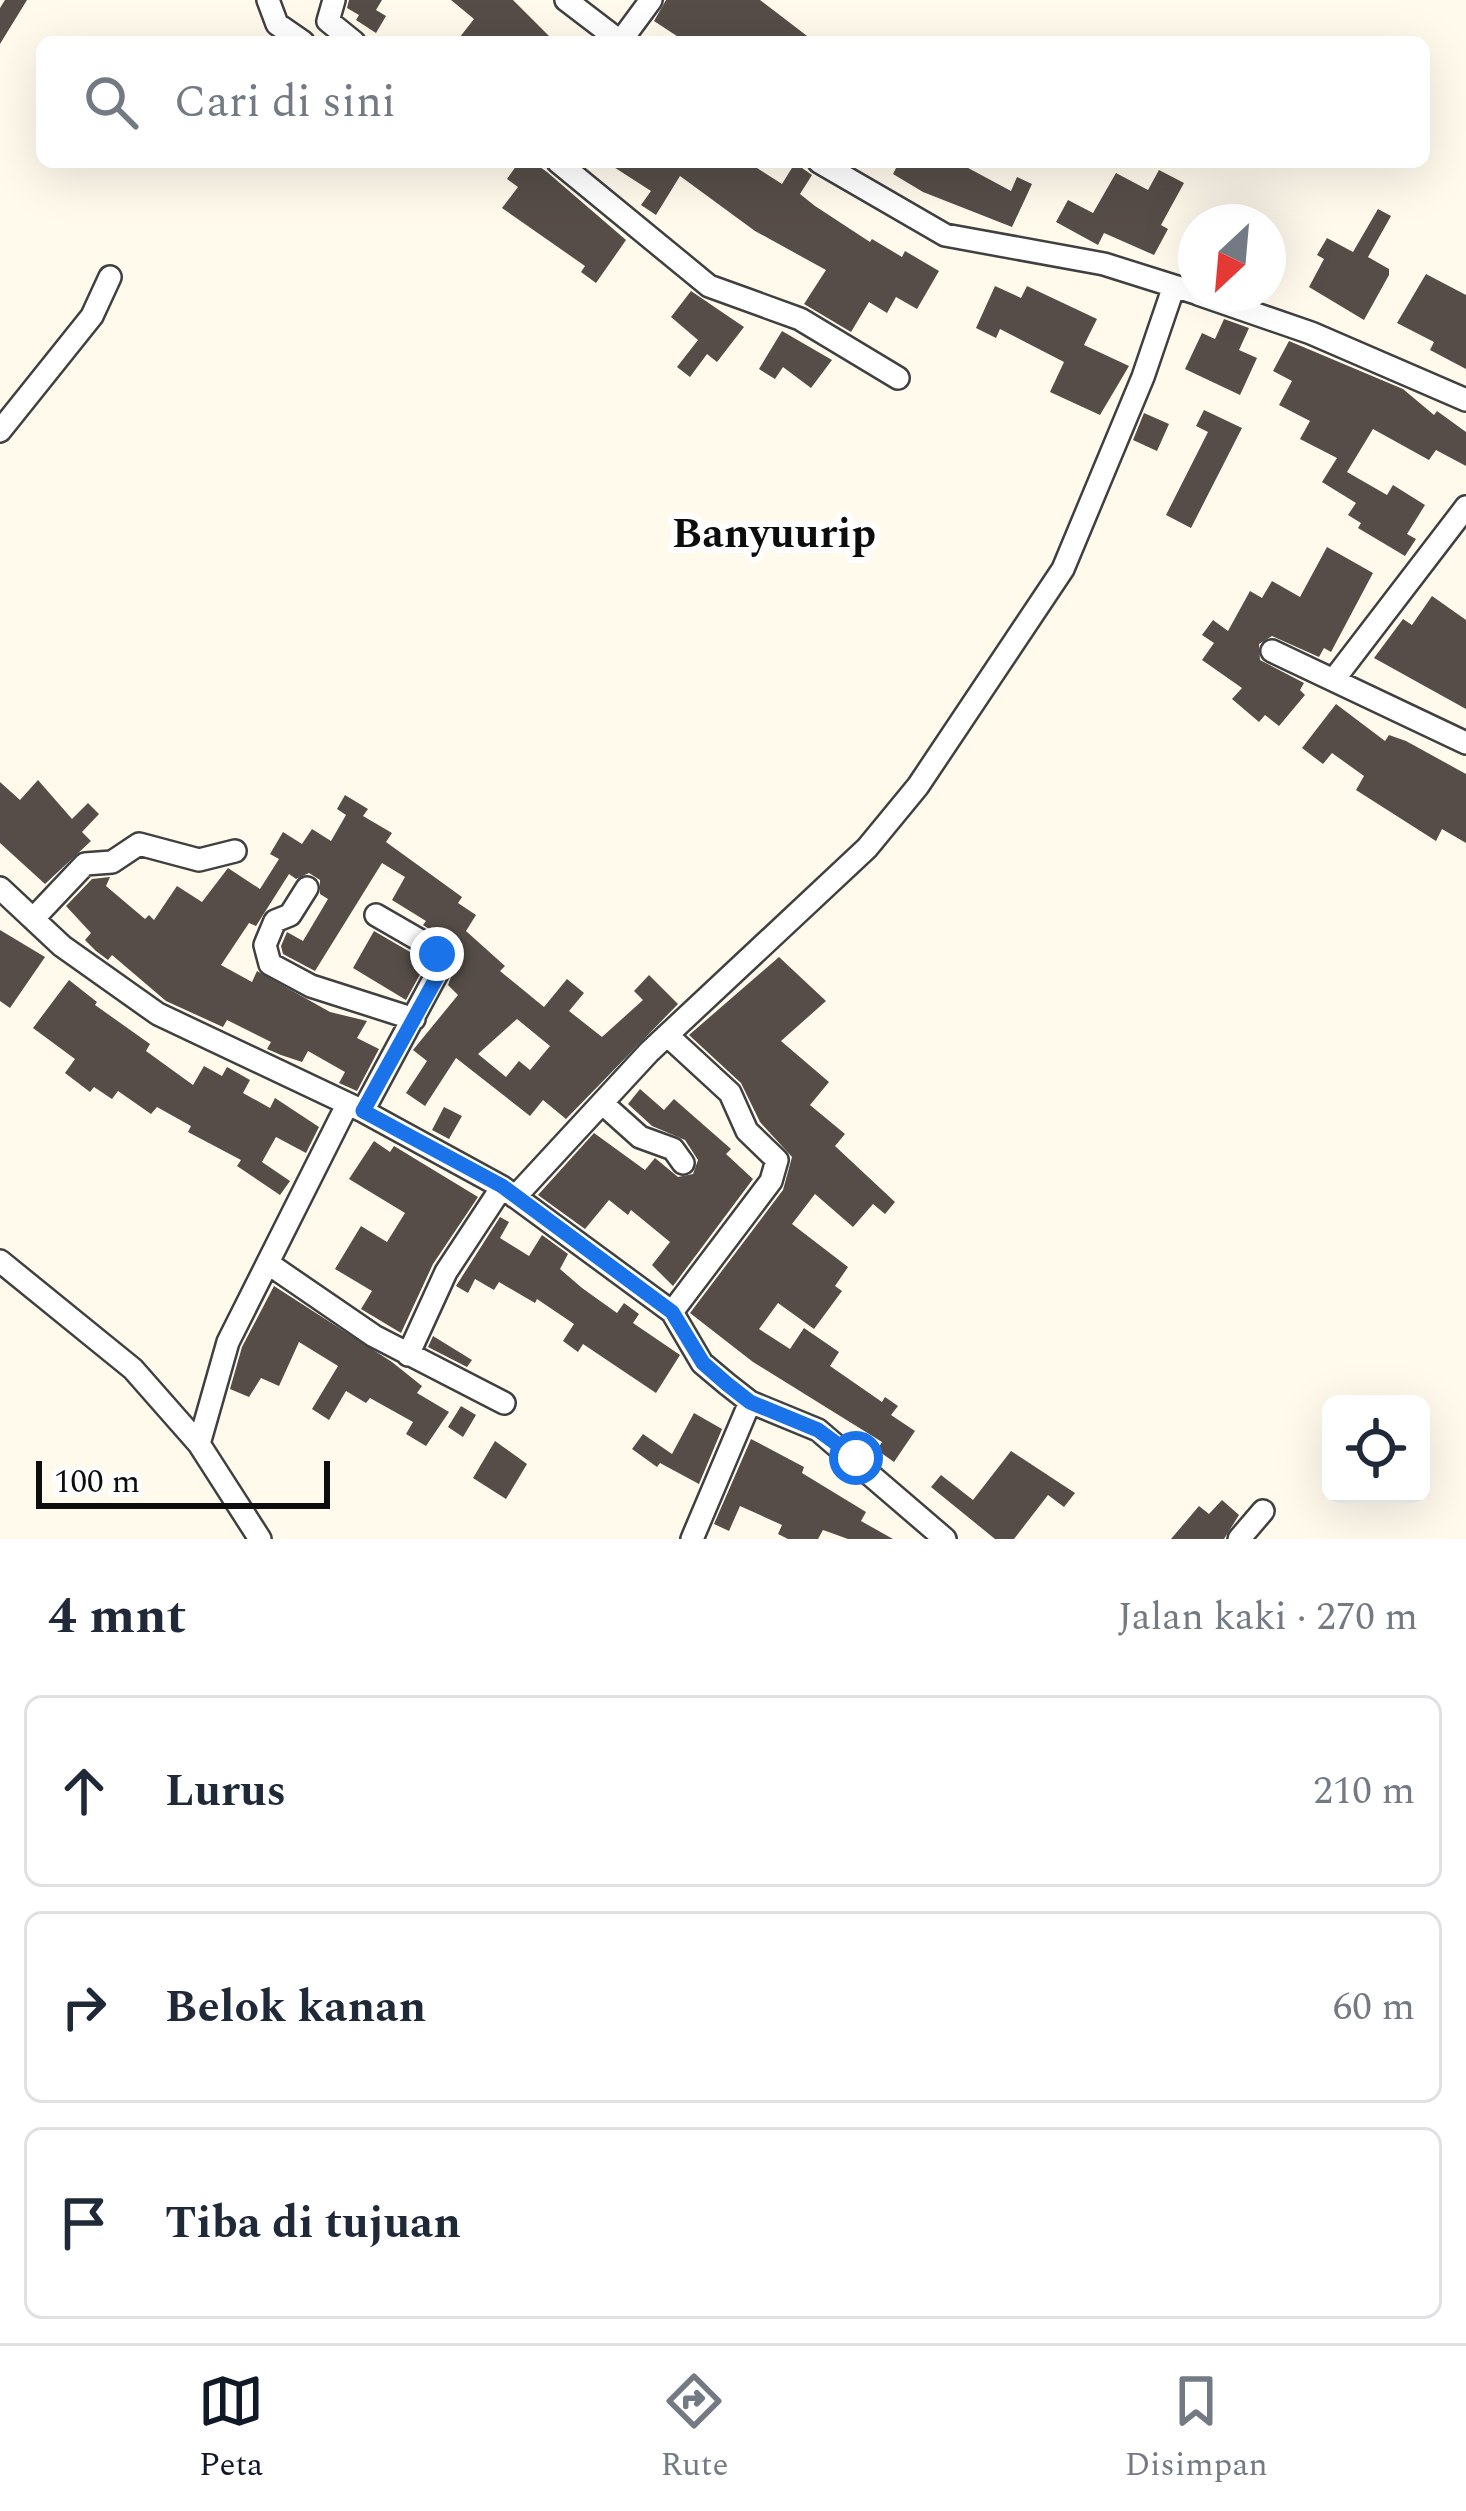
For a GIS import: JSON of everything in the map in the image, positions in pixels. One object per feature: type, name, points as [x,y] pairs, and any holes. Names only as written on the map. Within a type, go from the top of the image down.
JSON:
[{"type":"street","points":[[268,0],[278,24],[295,36]]},
{"type":"street","points":[[328,35],[326,16],[334,0]]},
{"type":"street","points":[[566,0],[612,36]]},
{"type":"street","points":[[624,36],[651,0]]},
{"type":"street","points":[[565,168],[709,286],[800,320],[898,378]]},
{"type":"street","points":[[829,168],[945,235],[1103,264],[1178,287]]},
{"type":"street","points":[[0,430],[92,316],[110,277]]},
{"type":"street","points":[[408,1354],[446,1272],[509,1192],[667,1035],[867,848],[964,719],[1063,569],[1143,377],[1179,312]]},
{"type":"street","points":[[1250,312],[1466,400]]},
{"type":"street","points":[[1335,678],[1466,507]]},
{"type":"street","points":[[1272,651],[1466,742]]},
{"type":"street","points":[[33,919],[85,864],[112,862],[130,847],[145,844],[199,860],[235,851]]},
{"type":"street","points":[[0,888],[33,919],[158,1014],[355,1108],[509,1192],[672,1312],[703,1363],[750,1402],[818,1430],[945,1539]]},
{"type":"street","points":[[308,888],[299,906],[274,921],[265,945],[270,964],[311,986],[414,1019]]},
{"type":"street","points":[[199,1444],[228,1342],[355,1108],[437,977],[440,960],[428,945],[376,915]]},
{"type":"street","points":[[667,1035],[730,1093],[747,1131],[777,1160],[772,1181],[672,1312]]},
{"type":"street","points":[[602,1102],[636,1135],[673,1149],[683,1163]]},
{"type":"street","points":[[0,1261],[133,1369],[199,1444],[260,1539]]},
{"type":"street","points":[[269,1264],[408,1354],[504,1403]]},
{"type":"street","points":[[692,1539],[750,1402]]},
{"type":"street","points":[[1239,1539],[1263,1511]]},
{"type":"building","points":[[5,0],[27,0],[0,44],[0,8]]},
{"type":"building","points":[[349,0],[382,0],[376,10],[386,16],[376,33],[356,20],[359,15],[347,8]]},
{"type":"building","points":[[451,0],[513,0],[549,36],[461,36],[474,19]]},
{"type":"building","points":[[666,0],[760,0],[807,36],[677,36],[654,21]]},
{"type":"building","points":[[515,168],[541,168],[626,240],[596,283],[581,272],[585,266],[502,208],[518,187],[507,179]]},
{"type":"building","points":[[615,168],[757,168],[782,184],[792,168],[802,168],[812,175],[800,194],[815,206],[870,242],[902,257],[905,251],[939,271],[917,309],[896,297],[887,313],[869,302],[851,332],[804,304],[826,270],[755,231],[680,176],[656,215],[641,205],[651,191]]},
{"type":"building","points":[[896,168],[968,168],[1011,191],[1017,177],[1032,184],[1012,227],[923,192],[893,174]]},
{"type":"building","points":[[1159,170],[1184,183],[1161,225],[1168,229],[1154,255],[1104,233],[1098,245],[1056,222],[1068,200],[1093,213],[1116,173],[1148,190]]},
{"type":"building","points":[[1378,209],[1391,216],[1368,257],[1389,269],[1389,275],[1364,320],[1309,287],[1324,259],[1317,255],[1327,238],[1353,252]]},
{"type":"building","points":[[1426,274],[1466,295],[1466,369],[1430,350],[1434,342],[1397,323]]},
{"type":"building","points":[[995,286],[1021,298],[1027,286],[1097,319],[1084,345],[1129,366],[1100,415],[1050,392],[1064,362],[1000,329],[996,338],[976,328]]},
{"type":"building","points":[[691,291],[744,327],[717,362],[707,354],[690,377],[677,367],[698,340],[671,317]]},
{"type":"building","points":[[1224,319],[1249,328],[1239,350],[1257,358],[1240,395],[1185,369],[1202,333],[1215,339]]},
{"type":"building","points":[[782,331],[832,360],[811,388],[783,367],[775,379],[759,369]]},
{"type":"building","points":[[1289,341],[1403,389],[1434,415],[1437,411],[1466,432],[1466,466],[1436,450],[1429,460],[1373,429],[1347,472],[1387,495],[1393,485],[1425,505],[1407,534],[1416,539],[1405,556],[1358,528],[1361,523],[1348,515],[1356,503],[1322,482],[1337,458],[1300,439],[1310,421],[1279,405],[1292,381],[1273,371]]},
{"type":"building","points":[[1204,410],[1242,428],[1191,528],[1166,515],[1208,432],[1196,426]]},
{"type":"building","points":[[1144,413],[1169,424],[1157,451],[1133,440]]},
{"type":"building","points":[[1327,547],[1373,573],[1331,652],[1324,648],[1319,657],[1272,636],[1259,644],[1260,660],[1304,683],[1300,690],[1305,695],[1279,726],[1265,715],[1259,722],[1232,699],[1242,688],[1202,660],[1214,643],[1202,635],[1213,620],[1228,631],[1250,591],[1262,598],[1272,581],[1300,597]]},
{"type":"building","points":[[1432,596],[1466,620],[1466,709],[1374,658],[1403,619],[1412,625]]},
{"type":"building","points":[[1336,704],[1385,741],[1389,735],[1406,741],[1466,774],[1466,843],[1442,829],[1436,841],[1356,790],[1364,776],[1332,753],[1323,764],[1302,748]]},
{"type":"building","points":[[38,780],[72,819],[88,803],[99,814],[82,832],[91,841],[45,884],[0,843],[0,782],[20,800]]},
{"type":"building","points":[[345,795],[368,809],[363,816],[392,833],[386,842],[462,897],[458,903],[476,915],[466,931],[505,966],[500,971],[544,1007],[567,979],[584,993],[569,1011],[602,1037],[643,1000],[634,991],[649,975],[678,1004],[566,1119],[543,1100],[530,1116],[456,1058],[425,1106],[406,1093],[427,1061],[413,1050],[458,995],[448,985],[456,964],[440,936],[423,925],[426,921],[392,900],[405,877],[382,863],[315,971],[283,954],[281,946],[287,932],[303,941],[328,899],[320,894],[320,880],[309,873],[296,879],[289,874],[256,926],[249,923],[221,965],[252,982],[257,971],[330,1012],[367,1021],[357,1038],[379,1049],[357,1091],[339,1083],[345,1072],[308,1051],[302,1062],[281,1055],[267,1049],[271,1042],[227,1020],[223,1027],[166,1001],[112,955],[108,960],[96,951],[85,940],[91,933],[66,906],[92,879],[110,877],[106,886],[145,919],[149,915],[154,920],[177,886],[202,902],[228,868],[260,889],[279,859],[270,854],[283,832],[302,844],[312,829],[331,841],[346,815],[337,809]],"holes":[[[517,1019],[550,1046],[530,1070],[519,1061],[506,1077],[478,1054]]]},
{"type":"building","points":[[0,930],[45,957],[10,1008],[0,1001]]},
{"type":"building","points":[[374,931],[417,956],[424,967],[406,1000],[353,968]]},
{"type":"building","points":[[779,957],[826,1001],[781,1041],[829,1082],[810,1105],[845,1134],[835,1146],[895,1202],[885,1214],[873,1204],[853,1227],[815,1194],[792,1224],[848,1267],[835,1286],[842,1291],[814,1329],[778,1303],[759,1329],[790,1349],[804,1328],[839,1352],[830,1366],[882,1402],[885,1397],[898,1406],[891,1415],[915,1431],[894,1462],[877,1450],[882,1442],[753,1362],[690,1313],[783,1190],[792,1157],[760,1122],[741,1083],[689,1035]]},
{"type":"building","points":[[69,980],[150,1044],[146,1051],[193,1085],[204,1066],[222,1076],[227,1067],[250,1080],[243,1093],[270,1108],[275,1098],[319,1127],[306,1153],[276,1137],[262,1162],[290,1181],[280,1195],[237,1166],[241,1160],[188,1132],[191,1126],[157,1107],[151,1114],[118,1091],[112,1099],[94,1087],[90,1092],[65,1073],[75,1059],[33,1028]]},
{"type":"building","points":[[640,1089],[664,1110],[674,1099],[731,1149],[726,1154],[753,1179],[673,1286],[652,1265],[670,1242],[631,1210],[628,1215],[609,1200],[585,1229],[538,1195],[594,1133],[645,1170],[655,1158],[678,1177],[693,1174],[698,1160],[685,1140],[652,1126],[628,1104]]},
{"type":"building","points":[[444,1107],[462,1116],[449,1139],[432,1130]]},
{"type":"building","points":[[374,1141],[390,1152],[394,1146],[478,1197],[433,1264],[401,1333],[361,1309],[372,1291],[335,1269],[361,1226],[387,1242],[405,1213],[349,1179]]},
{"type":"building","points":[[500,1217],[509,1222],[500,1238],[529,1256],[542,1235],[568,1254],[560,1269],[617,1313],[624,1303],[639,1314],[633,1323],[680,1355],[656,1393],[583,1344],[578,1352],[563,1341],[574,1324],[537,1299],[535,1303],[499,1282],[494,1290],[475,1279],[468,1293],[456,1286]]},
{"type":"building","points":[[274,1286],[392,1362],[422,1386],[417,1393],[449,1412],[426,1446],[406,1434],[413,1422],[370,1398],[366,1403],[346,1391],[329,1420],[312,1409],[338,1366],[299,1342],[279,1386],[261,1378],[249,1397],[230,1389],[242,1347]]},
{"type":"building","points":[[433,1336],[472,1360],[467,1367],[428,1347]]},
{"type":"building","points":[[461,1406],[476,1415],[463,1437],[448,1427]]},
{"type":"building","points":[[694,1413],[722,1429],[699,1484],[660,1463],[657,1467],[632,1449],[643,1434],[672,1454]]},
{"type":"building","points":[[751,1439],[804,1467],[802,1473],[866,1512],[861,1521],[893,1539],[848,1539],[823,1530],[818,1539],[788,1539],[778,1534],[782,1525],[740,1506],[729,1531],[714,1524]]},
{"type":"building","points":[[495,1441],[527,1464],[506,1499],[473,1478]]},
{"type":"building","points":[[1011,1451],[1075,1493],[1064,1507],[1048,1495],[1014,1539],[995,1539],[931,1487],[941,1475],[973,1500]]},
{"type":"building","points":[[1222,1500],[1239,1515],[1224,1539],[1171,1539],[1199,1506],[1209,1514]]},
{"type":"district","name":"Banyuurip","points":[[774,534]]},
{"type":"route","points":[[437,954],[441,966],[437,977],[363,1111],[502,1186],[532,1214],[587,1247],[672,1312],[703,1363],[750,1402],[818,1430],[856,1458]]}]
